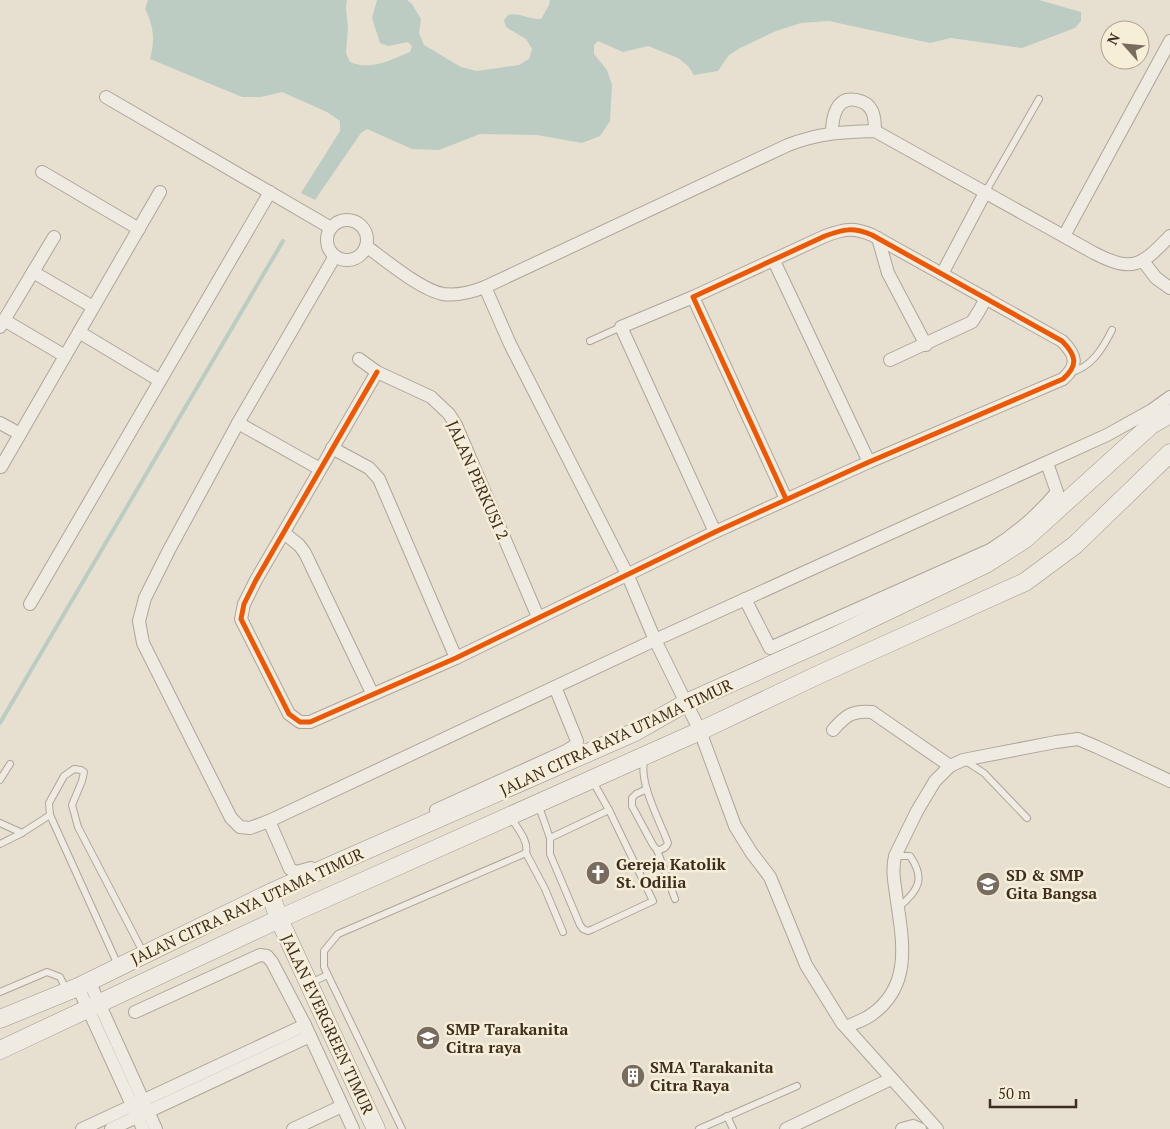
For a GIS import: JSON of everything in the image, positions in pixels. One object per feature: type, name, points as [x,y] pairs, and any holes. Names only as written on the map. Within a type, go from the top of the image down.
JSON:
[{"type":"main road","name":"JALAN CITRA RAYA UTAMA TIMUR","points":[[0,1019],[78,986],[270,893],[635,732],[686,703],[831,638],[986,564],[1025,539],[1151,425],[1170,414]]},
{"type":"main road","name":"JALAN CITRA RAYA UTAMA TIMUR","points":[[0,1050],[280,919],[700,731],[826,671],[1025,582],[1075,545],[1170,453]]},
{"type":"main road","points":[[500,791],[510,816]]},
{"type":"main road","name":"JALAN EVERGREEN TIMUR","points":[[270,893],[309,984],[376,1129]]},
{"type":"street","points":[[1064,236],[1170,41]]},
{"type":"street","points":[[106,97],[331,228]]},
{"type":"street","points":[[832,133],[832,121],[837,109],[846,100],[852,99],[861,101],[871,109],[875,131]]},
{"type":"street","points":[[366,246],[412,278],[440,293],[457,294],[472,292],[788,144],[810,136],[875,131],[1108,260],[1122,264],[1143,262],[1170,236]]},
{"type":"street","points":[[42,172],[139,228]]},
{"type":"street","points":[[942,274],[986,191]]},
{"type":"street","points":[[1,467],[160,192]]},
{"type":"street","points":[[30,604],[270,192]]},
{"type":"street","points":[[351,220],[361,225],[367,235],[366,246],[359,256],[347,260],[335,256],[328,248],[327,238],[331,228],[340,221],[351,220]]},
{"type":"street","points":[[377,372],[256,580],[244,604],[241,618],[289,714],[300,722],[310,722],[372,693],[456,658],[786,499],[1063,379],[1071,372],[1074,358],[1071,350],[1062,341],[986,298],[878,238],[855,229],[841,230],[825,236],[692,297],[621,327],[715,532]]},
{"type":"street","points":[[54,237],[2,323],[65,356]]},
{"type":"street","points":[[878,238],[888,273],[926,345]]},
{"type":"street","points":[[335,256],[238,423],[169,550],[145,598],[139,621],[143,643],[231,818],[240,828],[250,828],[269,821],[655,640],[1047,463],[1118,430],[1170,397]]},
{"type":"street","points":[[774,260],[869,462]]},
{"type":"street","points":[[1143,262],[1156,278],[1170,288]]},
{"type":"street","points":[[32,272],[93,307]]},
{"type":"street","points":[[485,286],[510,344],[628,576],[655,640],[700,731],[735,826],[751,852],[770,877],[806,965],[842,1023],[937,1129]]},
{"type":"street","points":[[692,297],[786,499]]},
{"type":"street","points":[[890,360],[926,345],[972,322],[986,298]]},
{"type":"street","points":[[79,332],[159,380]]},
{"type":"street","name":"JALAN PERKUSI 2","points":[[359,359],[377,372],[430,397],[449,414],[456,425],[538,617]]},
{"type":"street","points":[[0,423],[20,434]]},
{"type":"street","points":[[238,423],[320,469]]},
{"type":"street","points":[[332,448],[369,468],[379,479],[456,658]]},
{"type":"street","points":[[745,599],[770,648],[862,608],[990,550],[1022,528],[1058,492],[1047,463]]},
{"type":"street","points":[[284,533],[299,545],[305,553],[372,693]]},
{"type":"street","points":[[269,821],[290,869],[296,872],[315,866],[557,755],[576,745],[577,741],[555,687]]},
{"type":"street","points":[[833,730],[843,718],[850,714],[857,711],[872,712],[950,766]]},
{"type":"street","points":[[846,1027],[871,1015],[891,995],[901,973],[903,939],[893,871],[895,856],[917,811],[935,781],[950,766],[963,760],[1067,740],[1078,740],[1092,744],[1170,782]]},
{"type":"street","points":[[135,1012],[260,955],[267,956],[272,962],[308,1031],[353,1129]]},
{"type":"street","points":[[78,986],[93,1006],[140,1109],[156,1129]]},
{"type":"street","points":[[82,1129],[140,1109],[308,1031]]},
{"type":"street","points":[[786,1129],[891,1079]]},
{"type":"street","points":[[293,1129],[342,1106]]},
{"type":"street","points":[[111,1129],[140,1109]]},
{"type":"street","points":[[140,1109],[143,1129]]},
{"type":"street","points":[[902,1129],[913,1126],[920,1129]]},
{"type":"lane","points":[[986,191],[1039,99]]},
{"type":"lane","points":[[590,341],[621,327]]},
{"type":"lane","points":[[1071,372],[1081,370],[1096,357],[1112,330]]},
{"type":"lane","points":[[646,754],[643,762],[647,789],[668,843],[666,847],[657,850]]},
{"type":"lane","points":[[963,760],[984,773],[1027,818]]},
{"type":"lane","points":[[0,780],[10,764]]},
{"type":"lane","points":[[118,966],[50,815],[49,802],[64,776],[74,769],[84,772],[72,805],[78,827],[144,955]]},
{"type":"lane","points":[[538,804],[550,838],[550,854],[583,930],[593,929],[653,901],[592,779]]},
{"type":"lane","points":[[647,789],[632,798],[632,806],[657,850],[675,899]]},
{"type":"lane","points":[[550,838],[609,810]]},
{"type":"lane","points":[[0,844],[22,833],[50,815]]},
{"type":"lane","points":[[510,816],[525,840],[526,853],[545,889],[563,932]]},
{"type":"lane","points":[[0,823],[22,833]]},
{"type":"lane","points":[[402,1129],[327,975],[324,967],[324,951],[338,934],[526,853]]},
{"type":"lane","points":[[895,856],[910,856],[917,866],[920,878],[911,897],[898,908]]},
{"type":"lane","points":[[0,992],[47,972],[78,986]]},
{"type":"lane","points":[[309,984],[327,975]]},
{"type":"lane","points":[[699,1129],[797,1086]]},
{"type":"lane","points":[[727,1116],[733,1129]]},
{"type":"shaded area","points":[[148,0],[347,0],[348,28],[346,53],[350,62],[373,65],[410,52],[412,46],[408,42],[388,46],[380,43],[372,18],[377,0],[407,0],[412,4],[421,19],[419,33],[424,45],[461,67],[477,71],[519,65],[529,59],[532,49],[526,39],[506,27],[504,20],[508,15],[512,14],[541,19],[550,0],[1039,0],[1081,12],[1081,21],[1075,28],[1022,48],[951,38],[930,43],[829,21],[801,23],[776,31],[740,48],[729,55],[718,71],[694,75],[688,66],[678,58],[648,46],[623,52],[598,41],[594,45],[594,54],[607,70],[612,85],[610,121],[600,136],[582,143],[537,135],[480,134],[439,150],[412,149],[367,129],[361,133],[315,200],[301,193],[340,131],[340,121],[327,112],[282,92],[261,97],[242,97],[150,59],[153,40],[152,28],[145,9]]},
{"type":"waterway","points":[[0,723],[283,241]]},
{"type":"cycle path","points":[[377,372],[256,580],[244,604],[241,619],[289,714],[300,722],[310,722],[456,658],[715,532],[869,462],[1063,379],[1072,369],[1073,355],[1062,341],[872,235],[854,230],[843,230],[825,236],[693,297],[786,499]]},
{"type":"place","name":"Gereja Katolik St. Odilia","points":[[598,873]]},
{"type":"place","name":"SD & SMP Gita Bangsa","points":[[988,884]]},
{"type":"place","name":"SMP Tarakanita Citra raya","points":[[428,1038]]},
{"type":"place","name":"SMA Tarakanita Citra Raya","points":[[633,1076]]}]
